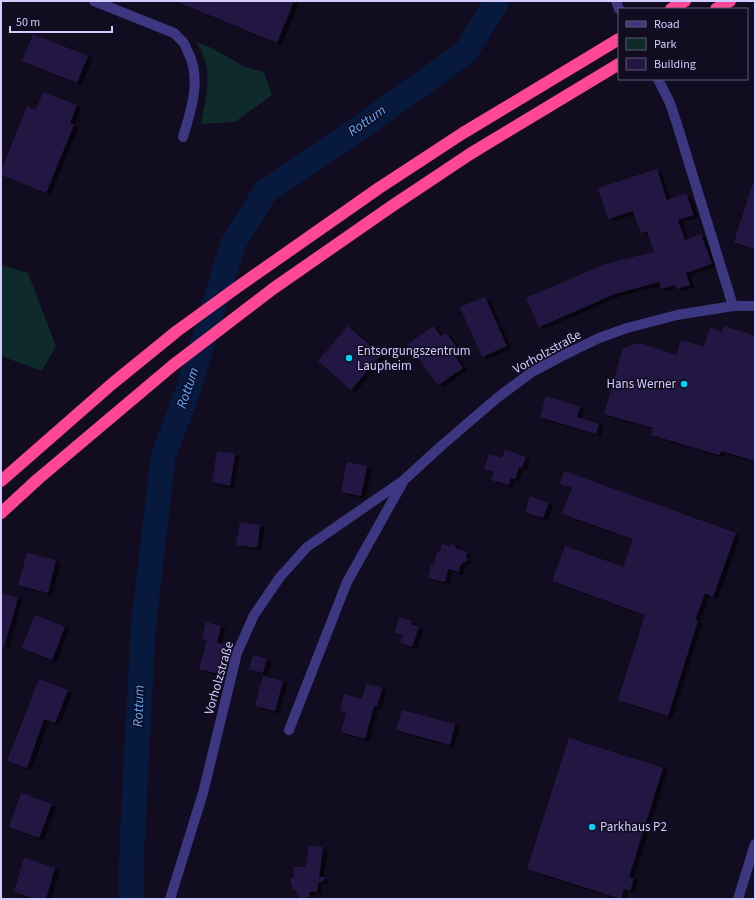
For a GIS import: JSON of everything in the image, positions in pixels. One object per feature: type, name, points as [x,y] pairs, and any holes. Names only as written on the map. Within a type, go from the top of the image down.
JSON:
[{"type":"highway","points":[[673,8],[685,1]]},
{"type":"highway","points":[[718,8],[730,1]]},
{"type":"highway","points":[[1,481],[113,383],[177,331],[239,286],[385,184],[464,133],[617,40]]},
{"type":"highway","points":[[5,509],[172,366],[274,288],[470,154],[618,65]]},
{"type":"street","points":[[94,1],[174,33],[183,42],[195,71],[191,112],[183,137]]},
{"type":"street","points":[[658,80],[670,103],[674,115],[733,306]]},
{"type":"street","name":"Vorholzstraße","points":[[170,899],[203,793],[237,653],[254,615],[280,577],[307,547],[404,480],[496,398],[532,372],[599,338],[627,328],[677,315],[733,306],[755,306]]},
{"type":"street","name":"Vorholzstraße","points":[[289,730],[347,582],[404,480]]},
{"type":"street","points":[[738,899],[755,844]]},
{"type":"green space","points":[[196,42],[212,48],[245,67],[264,72],[272,95],[235,122],[201,124],[208,82],[206,62]]},
{"type":"green space","points":[[1,265],[28,273],[56,346],[42,371],[1,356]]},
{"type":"building","points":[[175,1],[294,1],[277,43]]},
{"type":"building","points":[[33,34],[88,56],[77,83],[22,61]]},
{"type":"building","points":[[43,92],[77,105],[70,123],[74,125],[46,193],[1,175],[1,171],[27,106],[36,110]]},
{"type":"building","points":[[657,169],[667,200],[686,193],[694,215],[678,220],[685,240],[701,234],[712,264],[686,273],[690,285],[676,289],[675,285],[661,289],[659,282],[615,294],[539,327],[526,298],[605,264],[654,252],[647,231],[641,233],[633,211],[608,219],[598,188]]},
{"type":"building","points":[[753,183],[755,183],[755,249],[734,242]]},
{"type":"building","points":[[485,297],[507,346],[482,357],[460,307]]},
{"type":"building","name":"Entsorgungszentrum Laupheim","points":[[348,326],[381,355],[351,390],[318,361]]},
{"type":"building","points":[[433,326],[441,336],[446,333],[458,349],[453,353],[463,368],[438,385],[408,344]]},
{"type":"building","name":"Hans Werner","points":[[724,326],[755,336],[755,461],[721,451],[719,455],[651,435],[653,428],[604,414],[623,348],[639,343],[676,355],[681,340],[704,347],[710,328],[722,332]]},
{"type":"building","points":[[546,396],[580,407],[577,417],[599,424],[596,434],[540,417]]},
{"type":"building","points":[[505,450],[526,457],[522,468],[519,467],[515,479],[511,478],[509,485],[491,480],[494,472],[484,469],[489,454],[502,458]]},
{"type":"building","points":[[217,451],[235,454],[230,486],[212,482]]},
{"type":"building","points":[[347,462],[367,466],[361,496],[341,492]]},
{"type":"building","points":[[564,471],[736,533],[713,597],[705,593],[695,620],[698,621],[668,716],[618,700],[645,615],[552,581],[565,546],[623,567],[633,539],[562,514],[572,488],[560,484]]},
{"type":"building","points":[[530,496],[549,503],[543,518],[525,512]]},
{"type":"building","points":[[240,522],[260,525],[257,548],[236,545]]},
{"type":"building","points":[[442,544],[449,546],[453,544],[457,549],[467,552],[466,557],[468,560],[460,565],[459,572],[448,569],[445,582],[428,578],[431,565],[433,566]]},
{"type":"building","points":[[27,553],[56,560],[48,593],[18,585]]},
{"type":"building","points":[[1,593],[18,598],[4,647],[1,646]]},
{"type":"building","points":[[35,615],[65,627],[52,660],[22,648]]},
{"type":"building","points":[[399,617],[412,621],[411,624],[419,627],[412,647],[400,643],[403,635],[395,633]]},
{"type":"building","points":[[206,622],[221,626],[217,643],[227,645],[219,674],[199,669],[207,640],[202,639]]},
{"type":"building","points":[[253,655],[267,659],[263,673],[249,669]]},
{"type":"building","points":[[263,676],[283,681],[275,711],[255,706]]},
{"type":"building","points":[[39,679],[68,690],[55,723],[44,719],[27,768],[7,761]]},
{"type":"building","points":[[366,684],[382,688],[377,707],[374,706],[365,739],[341,732],[346,713],[340,711],[344,694],[362,699]]},
{"type":"building","points":[[402,710],[455,724],[450,745],[396,730]]},
{"type":"building","name":"Parkhaus P2","points":[[569,738],[663,768],[629,877],[634,878],[630,891],[624,889],[621,899],[527,869]]},
{"type":"building","points":[[21,793],[52,804],[39,838],[9,827]]},
{"type":"building","points":[[309,845],[323,847],[319,877],[324,877],[324,881],[318,883],[317,892],[309,892],[310,897],[299,899],[295,889],[293,890],[290,878],[294,878],[293,867],[306,867]]},
{"type":"building","points":[[24,858],[55,868],[46,899],[36,899],[14,892]]},
{"type":"waterway","name":"Rottum","points":[[131,899],[132,846],[143,630],[163,457],[187,393],[233,244],[265,192],[358,129],[466,52],[497,1]]},
{"type":"place","name":"Entsorgungszentrum Laupheim","points":[[349,358]]},
{"type":"place","name":"Hans Werner","points":[[684,384]]},
{"type":"place","name":"Parkhaus P2","points":[[592,827]]}]
